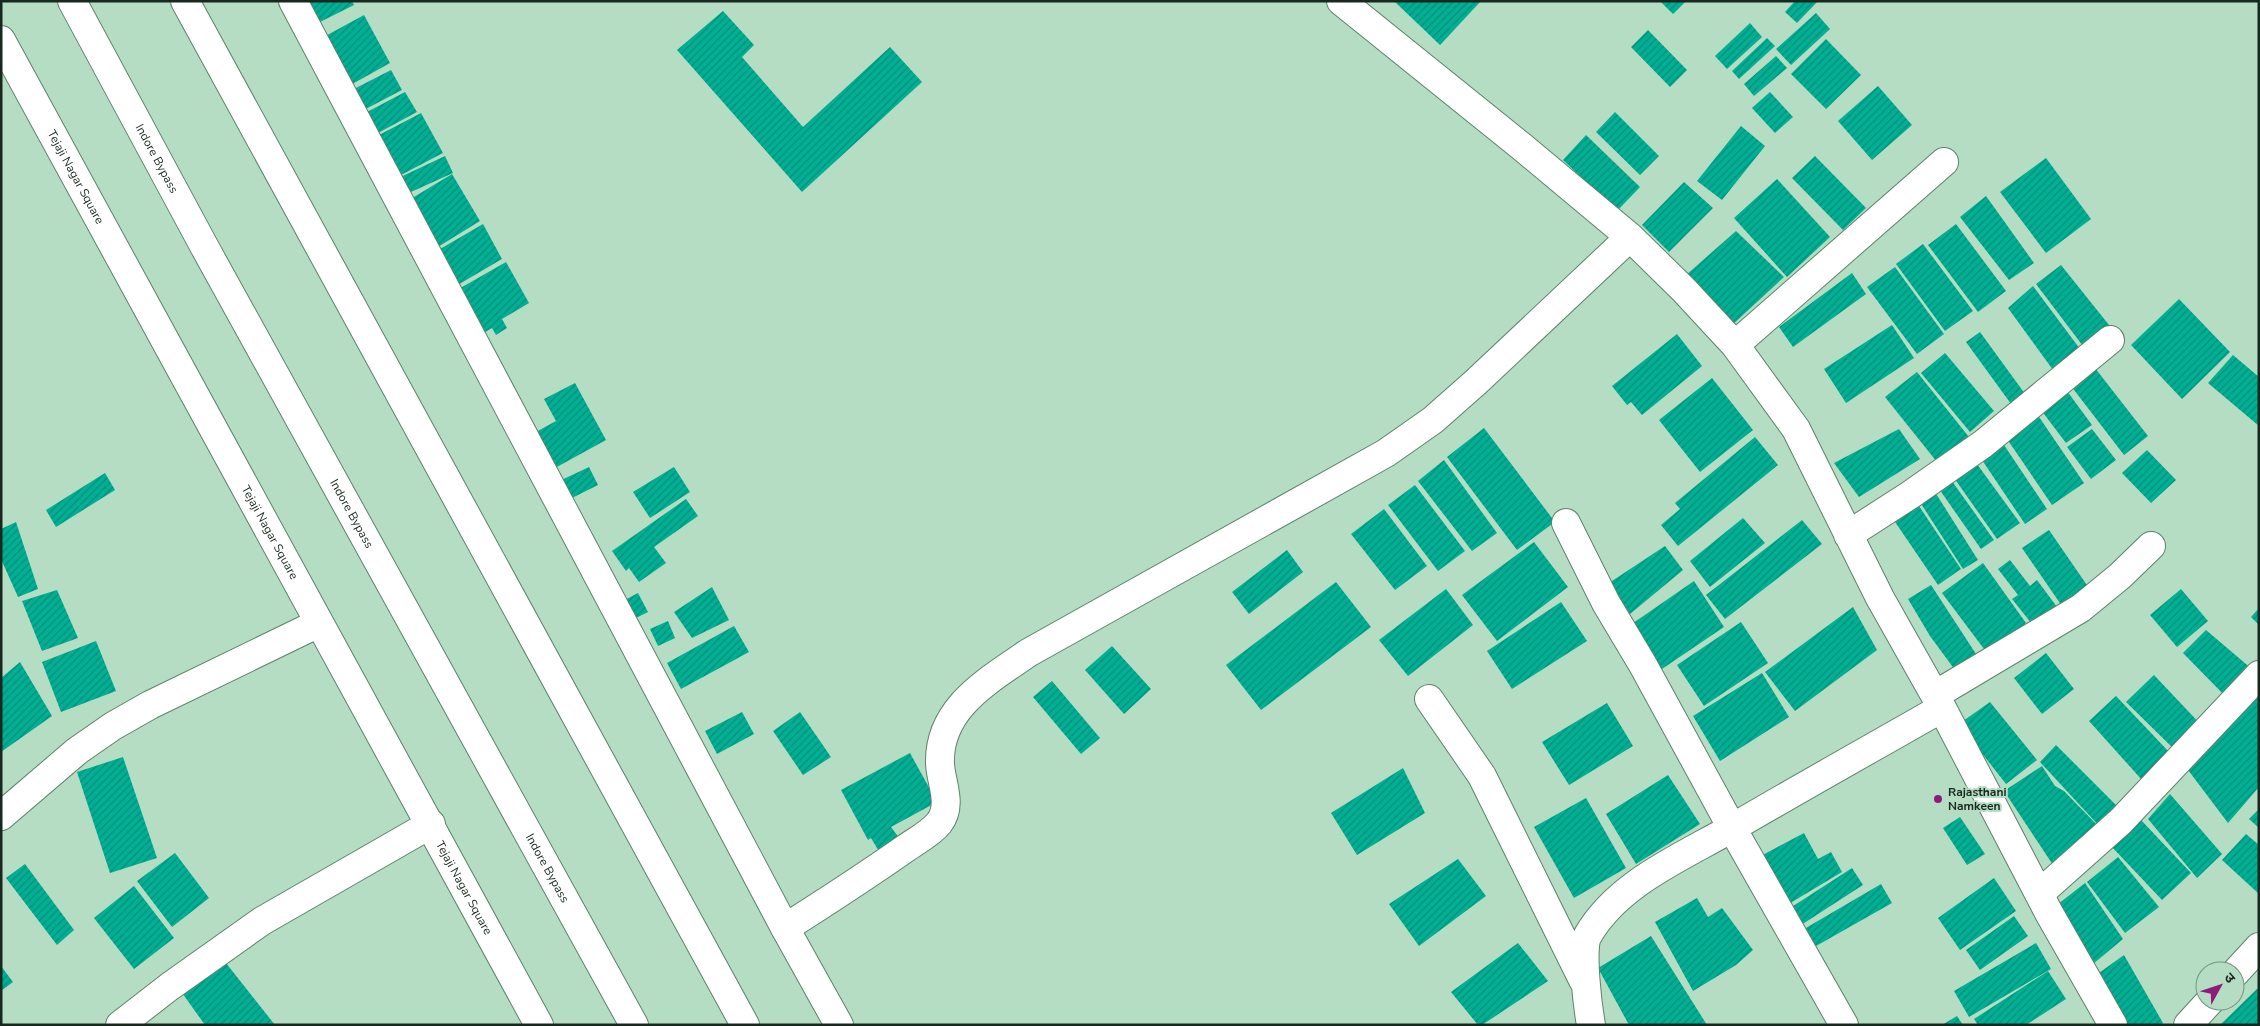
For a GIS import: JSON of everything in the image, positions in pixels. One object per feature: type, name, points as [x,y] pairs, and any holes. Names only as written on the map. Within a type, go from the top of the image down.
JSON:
[{"type":"main road","name":"Indore Bypass","points":[[72,1],[204,246],[634,1025]]},
{"type":"main road","points":[[185,1],[745,1025]]},
{"type":"main road","points":[[293,1],[785,928],[840,1025]]},
{"type":"main road","points":[[1341,1],[1521,146],[1630,237],[1684,290],[1735,345],[1796,429],[1880,598],[1939,702],[2040,894],[2112,1025]]},
{"type":"main road","name":"Tejaji Nagar Square","points":[[1,40],[319,623],[431,824],[539,1025]]},
{"type":"main road","points":[[1735,345],[1944,162]]},
{"type":"main road","points":[[785,928],[870,874],[939,823],[945,809],[945,791],[940,764],[942,738],[953,713],[979,687],[1028,653],[1386,453],[1433,420],[1630,237]]},
{"type":"main road","points":[[1848,534],[1910,495],[1983,444],[2110,340]]},
{"type":"main road","points":[[1566,522],[1606,603],[1643,665],[1732,828],[1844,1025]]},
{"type":"main road","points":[[1591,1025],[1585,984],[1586,936],[1610,906],[1644,878],[1732,828],[1939,702],[2080,608],[2120,576],[2151,546]]},
{"type":"main road","points":[[1,816],[76,750],[113,726],[150,705],[319,623]]},
{"type":"main road","points":[[2040,894],[2121,821],[2259,675]]},
{"type":"main road","points":[[1429,699],[1482,776],[1585,984],[1608,1025]]},
{"type":"main road","points":[[120,1025],[169,987],[262,921],[431,824]]},
{"type":"main road","points":[[2245,962],[2259,947]]},
{"type":"main road","points":[[2188,1025],[2201,1011]]},
{"type":"building","points":[[300,1],[352,1],[354,5],[312,26]]},
{"type":"building","points":[[1394,1],[1481,1],[1440,45]]},
{"type":"building","points":[[1660,1],[1686,1],[1673,14]]},
{"type":"building","points":[[1795,1],[1818,1],[1797,23],[1785,12]]},
{"type":"building","points":[[723,11],[754,45],[742,57],[803,127],[890,47],[922,82],[802,192],[677,50]]},
{"type":"building","points":[[1816,13],[1830,29],[1791,65],[1776,49]]},
{"type":"building","points":[[364,15],[390,63],[347,87],[320,39]]},
{"type":"building","points":[[1750,23],[1762,37],[1727,69],[1715,56]]},
{"type":"building","points":[[1648,30],[1687,70],[1670,87],[1631,47]]},
{"type":"building","points":[[1767,38],[1775,46],[1739,79],[1732,71]]},
{"type":"building","points":[[1826,39],[1861,75],[1826,109],[1791,74]]},
{"type":"building","points":[[1776,56],[1787,68],[1754,96],[1744,84]]},
{"type":"building","points":[[391,70],[402,90],[360,112],[350,91]]},
{"type":"building","points":[[1878,86],[1912,125],[1872,160],[1838,121]]},
{"type":"building","points":[[405,92],[417,112],[378,133],[367,112]]},
{"type":"building","points":[[1770,92],[1793,117],[1775,133],[1752,108]]},
{"type":"building","points":[[1615,112],[1659,156],[1640,175],[1596,132]]},
{"type":"building","points":[[421,113],[443,153],[401,175],[379,135]]},
{"type":"building","points":[[1741,126],[1765,146],[1722,200],[1697,181]]},
{"type":"building","points":[[1586,135],[1640,187],[1617,211],[1563,160]]},
{"type":"building","points":[[445,156],[453,173],[400,197],[392,181]]},
{"type":"building","points":[[1815,156],[1866,208],[1843,230],[1792,178]]},
{"type":"building","points":[[2046,158],[2091,219],[2046,253],[2000,192]]},
{"type":"building","points":[[452,174],[480,221],[433,250],[404,203]]},
{"type":"building","points":[[1777,179],[1830,237],[1787,277],[1734,218]]},
{"type":"building","points":[[1684,182],[1713,208],[1669,252],[1642,225]]},
{"type":"building","points":[[1986,196],[2034,263],[2009,280],[1960,217]]},
{"type":"building","points":[[483,224],[502,259],[456,286],[435,252]]},
{"type":"building","points":[[1956,224],[2006,291],[1978,312],[1928,245]]},
{"type":"building","points":[[1736,231],[1784,277],[1730,327],[1685,276]]},
{"type":"building","points":[[1923,244],[1973,311],[1945,331],[1896,264]]},
{"type":"building","points":[[506,262],[529,303],[502,319],[507,328],[496,335],[492,328],[482,334],[457,290]]},
{"type":"building","points":[[2061,265],[2113,330],[2086,350],[2036,284]]},
{"type":"building","points":[[1895,267],[1944,334],[1917,354],[1867,287]]},
{"type":"building","points":[[1852,273],[1866,294],[1793,347],[1779,327]]},
{"type":"building","points":[[2033,286],[2083,353],[2056,374],[2008,308]]},
{"type":"building","points":[[2179,299],[2230,352],[2182,399],[2131,345]]},
{"type":"building","points":[[1892,325],[1914,358],[1846,403],[1824,369]]},
{"type":"building","points":[[1980,332],[2028,398],[2014,408],[1966,342]]},
{"type":"building","points":[[1677,334],[1702,366],[1642,415],[1631,402],[1627,405],[1612,386]]},
{"type":"building","points":[[1945,353],[1994,411],[1970,432],[1921,373]]},
{"type":"building","points":[[2233,355],[2259,377],[2259,426],[2208,383]]},
{"type":"building","points":[[2095,368],[2148,436],[2124,455],[2071,386]]},
{"type":"building","points":[[1917,372],[1969,437],[1937,462],[1885,397]]},
{"type":"building","points":[[1712,378],[1753,430],[1700,472],[1659,420]]},
{"type":"building","points":[[575,383],[606,440],[555,468],[536,432],[556,421],[544,399]]},
{"type":"building","points":[[2067,391],[2092,425],[2066,443],[2041,410]]},
{"type":"building","points":[[2037,414],[2084,483],[2052,505],[2005,436]]},
{"type":"building","points":[[1484,428],[1555,522],[1517,550],[1447,457]]},
{"type":"building","points":[[1899,429],[1920,459],[1859,497],[1834,463]]},
{"type":"building","points":[[2092,429],[2116,460],[2091,479],[2067,447]]},
{"type":"building","points":[[1755,437],[1778,465],[1678,546],[1661,525],[1680,509],[1675,503]]},
{"type":"building","points":[[2002,442],[2047,509],[2025,524],[1980,457]]},
{"type":"building","points":[[2147,450],[2176,480],[2151,503],[2122,473]]},
{"type":"building","points":[[1444,460],[1497,533],[1472,551],[1418,481]]},
{"type":"building","points":[[1974,460],[2020,523],[1997,539],[1952,475]]},
{"type":"building","points":[[589,467],[598,485],[560,504],[551,485]]},
{"type":"building","points":[[674,467],[690,492],[650,518],[633,492]]},
{"type":"building","points":[[105,473],[115,490],[56,527],[46,510]]},
{"type":"building","points":[[1949,477],[1994,540],[1981,549],[1937,486]]},
{"type":"building","points":[[1415,485],[1465,551],[1438,571],[1388,505]]},
{"type":"building","points":[[1933,489],[1978,560],[1963,569],[1918,499]]},
{"type":"building","points":[[686,499],[698,516],[654,547],[666,563],[639,582],[629,568],[626,571],[612,551]]},
{"type":"building","points":[[1915,500],[1961,569],[1938,585],[1891,516]]},
{"type":"building","points":[[1384,509],[1427,566],[1395,590],[1351,534]]},
{"type":"building","points":[[1743,518],[1765,543],[1710,587],[1690,561]]},
{"type":"building","points":[[1802,520],[1822,544],[1725,619],[1706,595]]},
{"type":"building","points":[[16,522],[38,589],[18,597],[1,559],[1,529]]},
{"type":"building","points":[[2049,530],[2091,591],[2064,609],[2022,548]]},
{"type":"building","points":[[1534,542],[1568,587],[1497,641],[1462,595]]},
{"type":"building","points":[[1665,546],[1683,570],[1630,614],[1609,583]]},
{"type":"building","points":[[1287,550],[1303,572],[1249,614],[1232,592]]},
{"type":"building","points":[[2010,560],[2030,586],[2037,580],[2060,611],[2036,629],[2012,599],[2018,595],[1998,569]]},
{"type":"building","points":[[1983,563],[2026,623],[1987,653],[1942,593]]},
{"type":"building","points":[[1694,581],[1724,627],[1656,673],[1626,628]]},
{"type":"building","points":[[1336,582],[1371,627],[1261,710],[1226,665]]},
{"type":"building","points":[[1931,585],[1978,657],[1955,670],[1930,636],[1908,599]]},
{"type":"building","points":[[712,587],[729,620],[692,638],[674,612]]},
{"type":"building","points":[[1446,589],[1473,625],[1408,676],[1379,640]]},
{"type":"building","points":[[2181,589],[2208,621],[2177,647],[2150,615]]},
{"type":"building","points":[[57,590],[78,638],[42,651],[22,601]]},
{"type":"building","points":[[638,593],[648,612],[630,621],[621,602]]},
{"type":"building","points":[[1561,602],[1587,641],[1512,689],[1487,651]]},
{"type":"building","points":[[1853,607],[1877,650],[1795,711],[1765,672]]},
{"type":"building","points":[[2259,608],[2259,625],[2251,617]]},
{"type":"building","points":[[668,621],[675,638],[658,646],[650,629]]},
{"type":"building","points":[[1741,622],[1768,663],[1704,706],[1677,665]]},
{"type":"building","points":[[734,626],[749,652],[681,689],[667,663]]},
{"type":"building","points":[[2206,630],[2253,670],[2228,699],[2183,653]]},
{"type":"building","points":[[96,641],[116,691],[61,712],[42,662]]},
{"type":"building","points":[[1112,646],[1151,689],[1124,714],[1085,670]]},
{"type":"building","points":[[2046,653],[2074,689],[2042,714],[2014,678]]},
{"type":"building","points":[[20,662],[52,716],[1,752],[1,678]]},
{"type":"building","points":[[1762,673],[1789,717],[1720,761],[1693,716]]},
{"type":"building","points":[[2154,675],[2205,729],[2179,754],[2126,702]]},
{"type":"building","points":[[1052,681],[1100,738],[1081,754],[1033,697]]},
{"type":"building","points":[[2259,693],[2259,787],[2228,823],[2182,762]]},
{"type":"building","points":[[2116,696],[2170,753],[2142,780],[2089,721]]},
{"type":"building","points":[[1990,702],[2037,760],[2006,784],[1959,724]]},
{"type":"building","points":[[1607,703],[1633,746],[1569,785],[1542,742]]},
{"type":"building","points":[[742,712],[754,734],[717,754],[705,731]]},
{"type":"building","points":[[800,712],[831,757],[803,775],[773,731]]},
{"type":"building","points":[[2056,745],[2120,809],[2101,828],[2040,762]]},
{"type":"building","points":[[910,753],[937,802],[891,827],[900,839],[880,853],[871,838],[868,840],[841,790]]},
{"type":"building","points":[[123,757],[157,858],[110,873],[77,772]]},
{"type":"building","points":[[2042,766],[2055,786],[2064,791],[2100,828],[2053,865],[2004,791]]},
{"type":"building","points":[[1403,768],[1425,813],[1357,855],[1331,813]]},
{"type":"building","points":[[1668,775],[1700,824],[1636,864],[1606,814]]},
{"type":"building","points":[[2170,794],[2222,854],[2197,878],[2148,819]]},
{"type":"building","points":[[1586,798],[1626,868],[1574,898],[1534,827]]},
{"type":"building","points":[[2259,809],[2259,828],[2249,819]]},
{"type":"building","points":[[1960,817],[1985,854],[1967,865],[1943,828]]},
{"type":"building","points":[[2141,820],[2191,873],[2162,900],[2112,847]]},
{"type":"building","points":[[1804,833],[1818,859],[1831,852],[1842,872],[1782,908],[1753,860]]},
{"type":"building","points":[[2246,834],[2259,845],[2259,894],[2222,860]]},
{"type":"building","points":[[175,853],[209,898],[172,927],[137,881]]},
{"type":"building","points":[[2118,857],[2159,907],[2125,933],[2087,882]]},
{"type":"building","points":[[1458,859],[1486,896],[1419,946],[1389,904]]},
{"type":"building","points":[[25,864],[74,930],[57,945],[6,878]]},
{"type":"building","points":[[1852,868],[1863,885],[1798,927],[1787,910]]},
{"type":"building","points":[[1994,878],[2016,911],[1960,950],[1938,918]]},
{"type":"building","points":[[2085,883],[2123,939],[2093,964],[2053,908]]},
{"type":"building","points":[[1881,884],[1892,903],[1809,950],[1799,932]]},
{"type":"building","points":[[134,886],[174,938],[134,969],[94,918]]},
{"type":"building","points":[[1697,898],[1708,917],[1722,908],[1753,950],[1736,965],[1693,991],[1655,922]]},
{"type":"building","points":[[2014,916],[2028,936],[1980,970],[1966,950]]},
{"type":"building","points":[[1651,936],[1707,1025],[1629,1025],[1598,968]]},
{"type":"building","points":[[1518,943],[1548,981],[1482,1025],[1478,1025],[1451,992]]},
{"type":"building","points":[[2036,943],[2051,969],[1969,1017],[1954,991]]},
{"type":"building","points":[[2124,955],[2163,1023],[2161,1025],[2123,1025],[2096,975]]},
{"type":"building","points":[[222,958],[275,1025],[205,1025],[180,990]]},
{"type":"building","points":[[1,966],[13,982],[1,991]]},
{"type":"building","points":[[2048,971],[2066,999],[2026,1025],[1978,1025],[1974,1019]]},
{"type":"building","points":[[2259,987],[2259,1025],[2220,1025],[2234,1011],[2245,1011],[2245,1001]]},
{"type":"building","points":[[1957,1016],[1963,1025],[1942,1025]]},
{"type":"place","name":"Rajasthani Namkeen","points":[[1938,799]]}]
